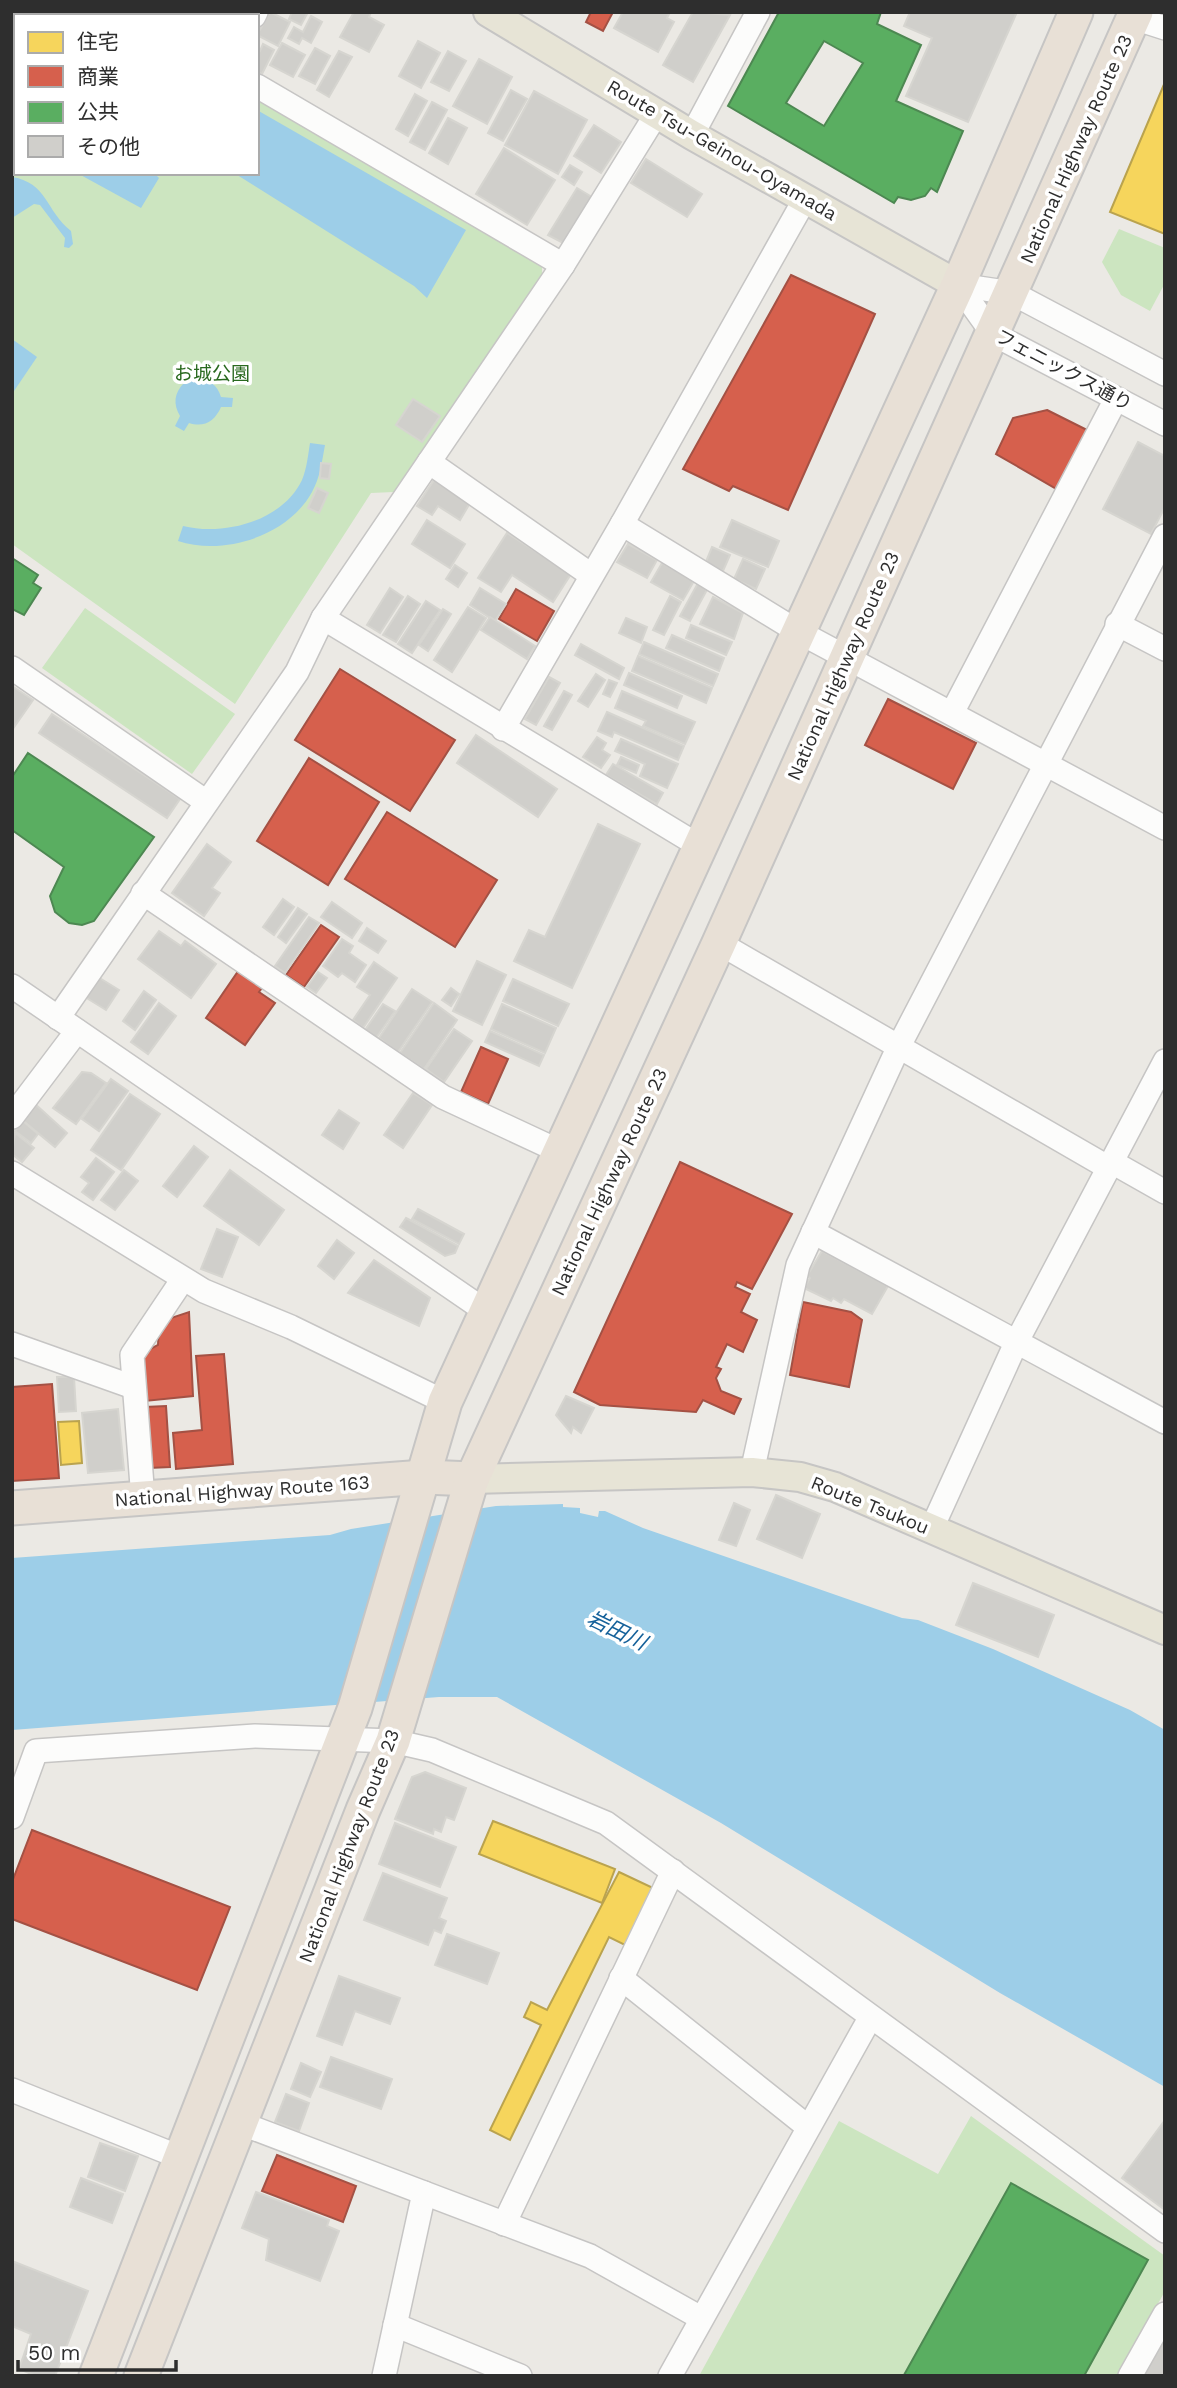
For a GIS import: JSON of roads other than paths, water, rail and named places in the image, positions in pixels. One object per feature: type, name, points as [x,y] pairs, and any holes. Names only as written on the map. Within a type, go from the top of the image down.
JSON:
[{"type":"highway","points":[[96,2376],[355,1709],[445,1402],[958,285],[1076,12]]},
{"type":"highway","name":"National Highway Route 23","points":[[142,2376],[396,1730],[469,1489],[993,334],[1145,19]]},
{"type":"highway","name":"National Highway Route 163","points":[[12,1508],[422,1483],[469,1489]]},
{"type":"main road","name":"Route Tsu-Geinou-Oyamada","points":[[493,14],[692,135],[958,285]]},
{"type":"main road","name":"Route Tsukou","points":[[469,1489],[751,1472],[800,1477],[835,1487],[931,1530],[1164,1626]]},
{"type":"street","points":[[692,135],[758,12]]},
{"type":"street","points":[[259,87],[563,265]]},
{"type":"street","points":[[12,1117],[143,893],[297,672],[323,618],[563,265],[657,113]]},
{"type":"street","points":[[503,729],[805,198]]},
{"type":"street","points":[[958,285],[1012,293],[1165,374]]},
{"type":"street","name":"フェニックス通り","points":[[958,285],[993,334],[1165,424]]},
{"type":"street","points":[[952,713],[1116,399]]},
{"type":"street","points":[[429,462],[591,575]]},
{"type":"street","points":[[622,524],[797,631],[1165,828]]},
{"type":"street","points":[[751,1472],[798,1265],[899,1046],[1165,536]]},
{"type":"street","points":[[323,618],[701,847]]},
{"type":"street","points":[[1117,624],[1165,649]]},
{"type":"street","points":[[12,668],[205,802]]},
{"type":"street","points":[[143,893],[443,1097],[561,1152]]},
{"type":"street","points":[[719,943],[1110,1165],[1165,1192]]},
{"type":"street","points":[[12,986],[487,1312]]},
{"type":"street","points":[[931,1530],[1016,1343],[1165,1061]]},
{"type":"street","points":[[12,1173],[183,1279],[291,1327],[445,1402]]},
{"type":"street","points":[[813,1232],[1165,1422]]},
{"type":"street","points":[[143,1499],[132,1355],[183,1279]]},
{"type":"street","points":[[12,1343],[133,1387]]},
{"type":"street","points":[[12,1817],[27,1761],[255,1736],[344,1739],[396,1730],[432,1750],[606,1823],[1165,2231]]},
{"type":"street","points":[[503,2224],[673,1871]]},
{"type":"street","points":[[621,1978],[808,2127]]},
{"type":"street","points":[[670,2376],[870,2018]]},
{"type":"street","points":[[12,2090],[182,2158]]},
{"type":"street","points":[[240,2123],[590,2256],[701,2318]]},
{"type":"street","points":[[384,2376],[424,2193]]},
{"type":"street","points":[[1130,2376],[1165,2314]]},
{"type":"street","points":[[395,2325],[520,2376]]},
{"type":"water","points":[[12,12],[91,14],[14,14],[14,104]]},
{"type":"water","points":[[259,111],[466,230],[427,298],[414,286],[237,175],[259,175]]},
{"type":"water","points":[[81,175],[156,175],[159,178],[141,208]]},
{"type":"water","points":[[12,177],[24,180],[40,191],[62,223],[71,231],[73,244],[69,248],[64,247],[65,238],[40,205],[34,204],[12,218]]},
{"type":"water","points":[[12,339],[37,357],[12,394]]},
{"type":"water","points":[[188,368],[192,379],[206,380],[217,388],[221,397],[233,398],[232,407],[221,407],[216,416],[208,422],[199,425],[189,423],[184,431],[175,426],[180,416],[176,399],[184,383],[180,371]]},
{"type":"water","points":[[310,443],[325,445],[319,475],[312,492],[287,520],[271,531],[234,544],[196,545],[178,541],[183,526],[199,529],[233,527],[266,516],[281,506],[302,480]]},
{"type":"water","name":"岩田川","points":[[563,1504],[563,1507],[580,1508],[580,1513],[598,1517],[599,1511],[605,1511],[643,1528],[902,1618],[918,1620],[993,1649],[1130,1710],[1165,1730],[1165,2087],[1000,1993],[721,1823],[497,1697],[439,1697],[12,1730],[12,1558],[330,1535],[351,1529],[496,1506]]},
{"type":"park label","name":"お城公園","points":[[212,373]]}]
